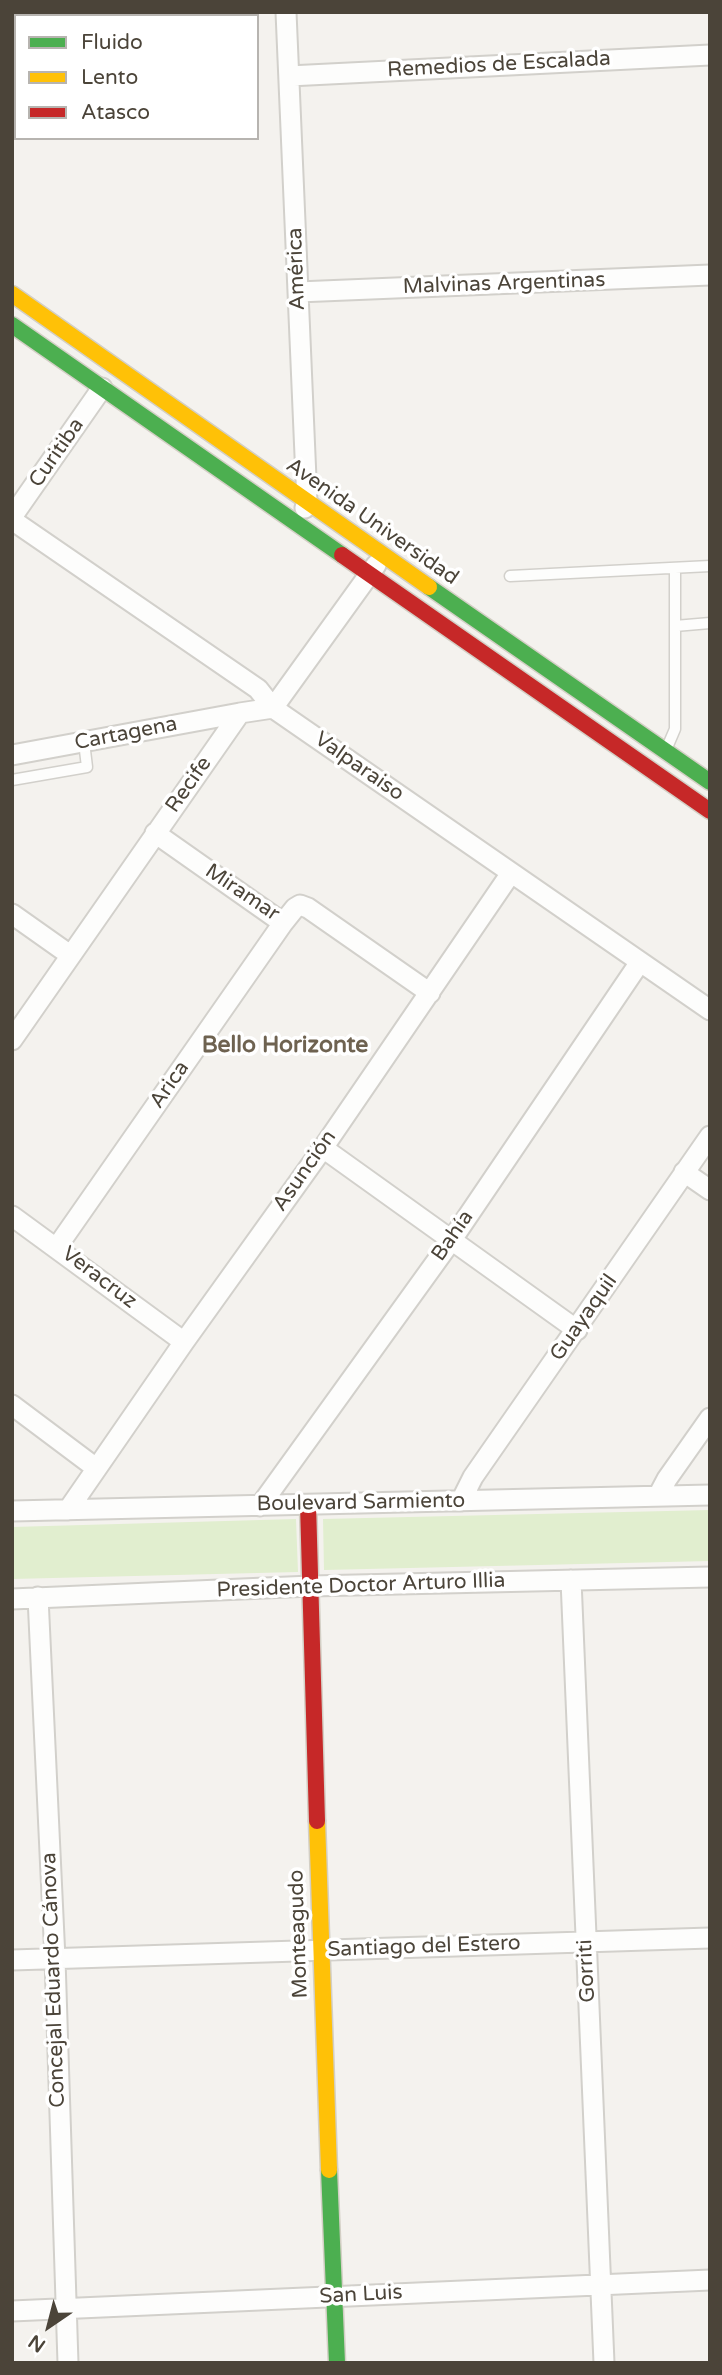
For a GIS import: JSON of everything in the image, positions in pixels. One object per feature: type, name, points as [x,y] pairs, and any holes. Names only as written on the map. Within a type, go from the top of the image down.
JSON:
[{"type":"main road","name":"Avenida Universidad","points":[[12,294],[383,556],[710,782]]},
{"type":"main road","points":[[12,325],[710,811]]},
{"type":"main road","name":"Monteagudo","points":[[308,1504],[320,1950],[337,2363]]},
{"type":"street","name":"América","points":[[286,12],[307,502]]},
{"type":"street","name":"Remedios de Escalada","points":[[289,76],[710,55]]},
{"type":"street","name":"Malvinas Argentinas","points":[[298,292],[710,275]]},
{"type":"street","name":"Curitiba","points":[[12,519],[102,388]]},
{"type":"street","points":[[295,523],[307,502]]},
{"type":"street","name":"Valparaiso","points":[[12,519],[258,689],[273,708],[710,1010]]},
{"type":"street","points":[[240,713],[273,708],[383,556]]},
{"type":"street","name":"Cartagena","points":[[12,755],[240,713]]},
{"type":"street","name":"Recife","points":[[12,1040],[240,713]]},
{"type":"street","name":"Miramar","points":[[155,833],[283,923],[295,908],[300,905],[308,908],[430,993]]},
{"type":"street","name":"Asunción","points":[[68,1510],[511,873]]},
{"type":"street","points":[[12,915],[70,955]]},
{"type":"street","name":"Arica","points":[[57,1247],[283,923]]},
{"type":"street","name":"Bahía","points":[[260,1506],[451,1241],[639,962]]},
{"type":"street","name":"Guayaquil","points":[[461,1501],[473,1477],[710,1136]]},
{"type":"street","points":[[323,1147],[577,1330]]},
{"type":"street","points":[[684,1172],[710,1190]]},
{"type":"street","name":"Veracruz","points":[[12,1216],[184,1342]]},
{"type":"street","points":[[12,1405],[96,1468]]},
{"type":"street","points":[[658,1496],[710,1418]]},
{"type":"street","name":"Boulevard Sarmiento","points":[[12,1511],[710,1495]]},
{"type":"street","name":"Presidente Doctor Arturo Illia","points":[[12,1599],[311,1586],[710,1577]]},
{"type":"street","name":"Gorriti","points":[[571,1580],[604,2363]]},
{"type":"street","name":"Concejal Eduardo Cánova","points":[[38,1597],[55,1959],[68,2363]]},
{"type":"street","name":"Santiago del Estero","points":[[12,1960],[710,1938]]},
{"type":"street","name":"San Luis","points":[[12,2311],[710,2280]]},
{"type":"lane","points":[[510,576],[710,566]]},
{"type":"lane","points":[[653,771],[675,729],[675,568]]},
{"type":"lane","points":[[675,626],[710,623]]},
{"type":"lane","points":[[12,780],[87,767],[84,741]]},
{"type":"green space","points":[[710,1510],[710,1561],[324,1570],[323,1519]]},
{"type":"green space","points":[[296,1519],[298,1572],[12,1579],[12,1527]]},
{"type":"traffic: fast","points":[[12,325],[342,555]]},
{"type":"traffic: fast","points":[[429,587],[710,782]]},
{"type":"traffic: fast","points":[[329,2170],[337,2363]]},
{"type":"traffic: slow","points":[[12,294],[429,587]]},
{"type":"traffic: slow","points":[[317,1821],[329,2170]]},
{"type":"traffic: jam","points":[[342,555],[710,811]]},
{"type":"traffic: jam","points":[[308,1504],[317,1821]]},
{"type":"district","name":"Bello Horizonte","points":[[285,1046]]}]
